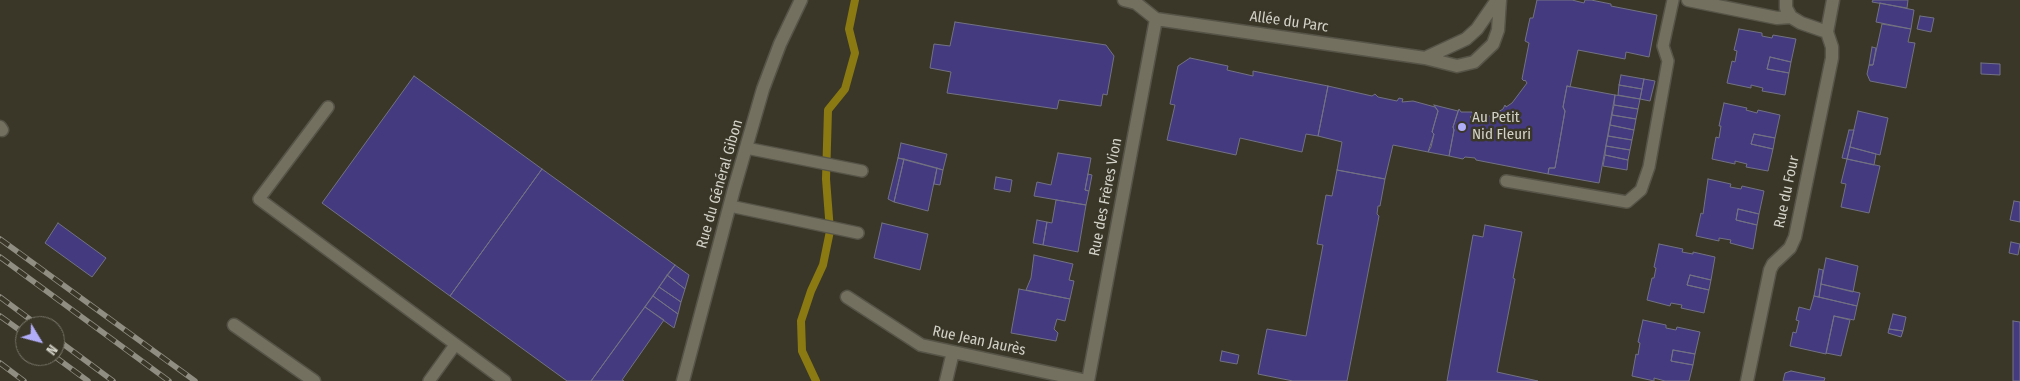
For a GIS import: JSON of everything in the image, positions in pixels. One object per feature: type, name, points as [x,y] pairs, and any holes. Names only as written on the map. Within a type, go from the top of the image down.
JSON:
[{"type":"street","name":"Rue du Général Gibon","points":[[683,381],[763,90],[780,44],[801,0]]},
{"type":"street","points":[[1124,0],[1136,3],[1156,19]]},
{"type":"street","points":[[1424,58],[1466,39],[1477,30],[1499,0]]},
{"type":"street","name":"Allée du Parc","points":[[1156,19],[1424,58],[1457,66],[1474,62],[1494,44],[1498,30],[1499,0]]},
{"type":"street","points":[[1688,0],[1777,18],[1791,17]]},
{"type":"street","points":[[1786,0],[1786,8],[1791,17],[1827,32]]},
{"type":"street","name":"Rue du Four","points":[[1747,381],[1770,270],[1773,264],[1790,248],[1795,238],[1832,58],[1832,47],[1827,32],[1833,0]]},
{"type":"street","name":"Rue des Frères Vion","points":[[1087,381],[1156,19]]},
{"type":"street","name":"Rue Jean Jaurès","points":[[847,298],[921,345],[1087,381]]},
{"type":"street","points":[[234,325],[314,381]]},
{"type":"street","points":[[946,381],[953,352]]},
{"type":"lane","points":[[1506,181],[1627,202],[1642,190],[1649,167],[1668,61],[1663,46],[1673,0]]},
{"type":"lane","points":[[328,107],[259,199],[505,381]]},
{"type":"lane","points":[[746,148],[862,171]]},
{"type":"lane","points":[[730,206],[858,233]]},
{"type":"lane","points":[[429,381],[455,345]]},
{"type":"building","points":[[1537,0],[1572,0],[1584,3],[1585,0],[1591,0],[1657,15],[1649,57],[1626,52],[1625,59],[1578,50],[1570,87],[1567,86],[1563,107],[1565,111],[1555,168],[1549,168],[1548,174],[1476,160],[1475,158],[1465,157],[1463,159],[1449,156],[1453,127],[1459,109],[1461,112],[1472,112],[1473,115],[1470,117],[1473,119],[1484,115],[1486,117],[1493,115],[1503,109],[1505,105],[1506,107],[1512,103],[1527,83],[1522,79],[1529,43],[1525,41],[1530,18],[1533,18]]},
{"type":"building","points":[[1873,0],[1908,0],[1907,8],[1872,2]]},
{"type":"building","points":[[1880,3],[1914,10],[1911,29],[1876,22]]},
{"type":"building","points":[[1920,16],[1934,18],[1931,32],[1917,29]]},
{"type":"building","points":[[955,22],[1106,45],[1114,56],[1107,95],[1103,94],[1101,106],[1059,100],[1057,109],[947,93],[951,72],[930,68],[934,44],[950,46]]},
{"type":"building","points":[[1882,24],[1911,29],[1908,42],[1915,43],[1906,88],[1870,81],[1867,74],[1869,65],[1873,65]]},
{"type":"building","points":[[1739,29],[1762,33],[1762,36],[1772,38],[1773,35],[1796,39],[1791,62],[1770,57],[1767,69],[1789,73],[1785,95],[1762,91],[1763,88],[1751,85],[1751,88],[1727,83],[1732,61],[1735,62],[1737,51],[1734,50]]},
{"type":"building","points":[[1872,47],[1876,48],[1873,65],[1869,65]]},
{"type":"building","points":[[1770,57],[1791,62],[1789,73],[1767,69]]},
{"type":"building","points":[[1190,58],[1228,66],[1227,70],[1253,76],[1253,71],[1328,86],[1318,136],[1306,134],[1302,152],[1240,138],[1236,155],[1167,140],[1175,105],[1170,104],[1178,66]]},
{"type":"building","points":[[1981,63],[2000,64],[2000,75],[1981,74]]},
{"type":"building","points":[[1621,75],[1644,79],[1642,89],[1619,85]]},
{"type":"building","points":[[414,76],[542,169],[450,296],[322,203]]},
{"type":"building","points":[[1644,79],[1655,81],[1650,101],[1640,99]]},
{"type":"building","points":[[1619,85],[1642,89],[1640,99],[1618,95]]},
{"type":"building","points":[[1328,86],[1372,96],[1375,94],[1378,97],[1397,101],[1399,98],[1403,99],[1402,102],[1413,101],[1435,107],[1438,111],[1432,132],[1434,134],[1431,147],[1428,152],[1393,145],[1385,179],[1337,170],[1342,142],[1318,136]]},
{"type":"building","points":[[1567,86],[1615,95],[1599,183],[1548,174],[1549,168],[1555,168],[1565,111],[1563,107]]},
{"type":"building","points":[[1615,95],[1640,99],[1638,109],[1614,105]]},
{"type":"building","points":[[1724,103],[1747,108],[1746,110],[1757,113],[1758,110],[1780,115],[1775,138],[1754,134],[1751,144],[1773,149],[1768,171],[1746,167],[1747,164],[1735,161],[1735,164],[1712,159],[1716,137],[1719,138],[1721,126],[1719,126]]},
{"type":"building","points":[[1434,105],[1458,111],[1453,127],[1449,156],[1428,152],[1434,134],[1432,132],[1438,111]]},
{"type":"building","points":[[1614,105],[1638,109],[1636,119],[1612,115]]},
{"type":"building","points":[[1858,111],[1888,118],[1880,155],[1850,147]]},
{"type":"building","points":[[1612,115],[1636,119],[1634,130],[1610,125]]},
{"type":"building","points":[[1610,125],[1634,130],[1632,140],[1608,136]]},
{"type":"building","points":[[1849,130],[1854,130],[1847,159],[1842,158]]},
{"type":"building","points":[[1754,134],[1775,138],[1773,149],[1751,144]]},
{"type":"building","points":[[1608,136],[1632,140],[1630,150],[1606,146]]},
{"type":"building","points":[[901,143],[947,154],[943,170],[898,158]]},
{"type":"building","points":[[1606,146],[1630,150],[1628,160],[1605,155]]},
{"type":"building","points":[[1850,147],[1876,154],[1874,165],[1847,159]]},
{"type":"building","points":[[1058,153],[1091,158],[1085,190],[1089,191],[1086,205],[1034,196],[1037,182],[1051,185]]},
{"type":"building","points":[[1605,155],[1628,160],[1627,170],[1603,166]]},
{"type":"building","points":[[898,158],[904,159],[894,202],[888,199]]},
{"type":"building","points":[[904,159],[937,168],[928,211],[894,202]]},
{"type":"building","points":[[1847,159],[1880,166],[1869,213],[1841,207],[1846,184],[1841,183]]},
{"type":"building","points":[[937,168],[943,170],[940,185],[934,184]]},
{"type":"building","points":[[542,169],[675,265],[591,381],[567,381],[450,296]]},
{"type":"building","points":[[1337,170],[1385,179],[1380,206],[1378,206],[1377,214],[1379,216],[1347,381],[1293,381],[1258,374],[1267,329],[1306,336],[1323,245],[1317,244],[1326,195],[1332,196]]},
{"type":"building","points":[[1088,174],[1092,175],[1089,191],[1085,190]]},
{"type":"building","points":[[996,177],[1012,180],[1010,192],[994,189]]},
{"type":"building","points":[[1708,179],[1731,184],[1730,187],[1741,189],[1742,186],[1764,191],[1759,214],[1738,209],[1736,220],[1757,225],[1753,249],[1730,243],[1731,240],[1719,238],[1719,241],[1696,236],[1701,213],[1703,214]]},
{"type":"building","points":[[1056,200],[1086,205],[1078,252],[1043,245],[1047,222],[1052,223]]},
{"type":"building","points":[[2014,201],[2020,202],[2020,222],[2010,220]]},
{"type":"building","points":[[1738,209],[1759,214],[1757,225],[1736,220]]},
{"type":"building","points":[[1037,220],[1047,222],[1043,245],[1033,243]]},
{"type":"building","points":[[58,223],[106,258],[92,277],[45,243]]},
{"type":"building","points":[[882,223],[928,234],[920,270],[874,258]]},
{"type":"building","points":[[1485,225],[1522,232],[1497,372],[1538,381],[1447,381],[1473,235],[1483,237]]},
{"type":"building","points":[[2011,242],[2020,244],[2018,255],[2009,253]]},
{"type":"building","points":[[1659,244],[1683,249],[1682,252],[1693,254],[1693,252],[1715,257],[1711,280],[1690,275],[1687,285],[1709,290],[1704,313],[1681,308],[1682,305],[1671,303],[1670,306],[1647,300],[1652,278],[1654,278],[1656,268],[1654,267]]},
{"type":"building","points":[[1034,255],[1073,264],[1069,280],[1074,281],[1070,299],[1026,290],[1031,278]]},
{"type":"building","points":[[1826,258],[1858,266],[1853,292],[1821,284]]},
{"type":"building","points":[[675,265],[689,275],[685,289],[667,275]]},
{"type":"building","points":[[1819,269],[1823,270],[1819,297],[1814,296]]},
{"type":"building","points":[[667,275],[685,289],[681,302],[659,287]]},
{"type":"building","points":[[1690,275],[1711,280],[1709,290],[1687,285]]},
{"type":"building","points":[[1821,284],[1860,293],[1857,306],[1819,297]]},
{"type":"building","points":[[659,287],[681,302],[678,314],[653,296]]},
{"type":"building","points":[[1019,289],[1070,299],[1065,321],[1057,319],[1054,329],[1058,333],[1056,341],[1011,333]]},
{"type":"building","points":[[653,296],[678,314],[674,328],[645,307]]},
{"type":"building","points":[[1814,296],[1857,306],[1854,320],[1834,316],[1826,354],[1790,346],[1793,332],[1796,333],[1799,321],[1796,320],[1799,307],[1810,310]]},
{"type":"building","points":[[645,307],[664,320],[622,380],[624,381],[591,381]]},
{"type":"building","points":[[1893,314],[1906,317],[1903,331],[1889,329]]},
{"type":"building","points":[[1834,316],[1850,320],[1841,356],[1826,353]]},
{"type":"building","points":[[1643,320],[1666,325],[1666,328],[1676,330],[1677,327],[1700,332],[1695,354],[1673,350],[1671,361],[1693,365],[1689,381],[1665,381],[1654,378],[1654,381],[1632,376],[1636,354],[1638,355],[1640,343],[1638,342]]},
{"type":"building","points":[[2013,321],[2020,322],[2020,381],[2013,381]]},
{"type":"building","points":[[1889,329],[1903,331],[1901,337],[1888,333]]},
{"type":"building","points":[[1673,350],[1695,354],[1693,365],[1671,361]]},
{"type":"building","points":[[1222,351],[1239,355],[1237,364],[1220,361]]},
{"type":"building","points":[[1791,371],[1825,378],[1824,381],[1783,381],[1785,373]]},
{"type":"waterway","points":[[816,381],[802,351],[801,321],[811,291],[823,265],[830,231],[826,179],[828,110],[845,89],[855,53],[849,29],[855,0]]},
{"type":"railway","points":[[0,239],[195,381]]},
{"type":"railway","points":[[0,257],[169,381]]},
{"type":"railway","points":[[0,297],[26,316]]},
{"type":"railway","points":[[0,316],[15,327]]},
{"type":"railway","points":[[65,345],[113,381]]},
{"type":"railway","points":[[0,363],[24,381]]},
{"type":"railway","points":[[65,364],[88,381]]},
{"type":"place","name":"Au Petit Nid Fleuri","points":[[1462,127]]}]
